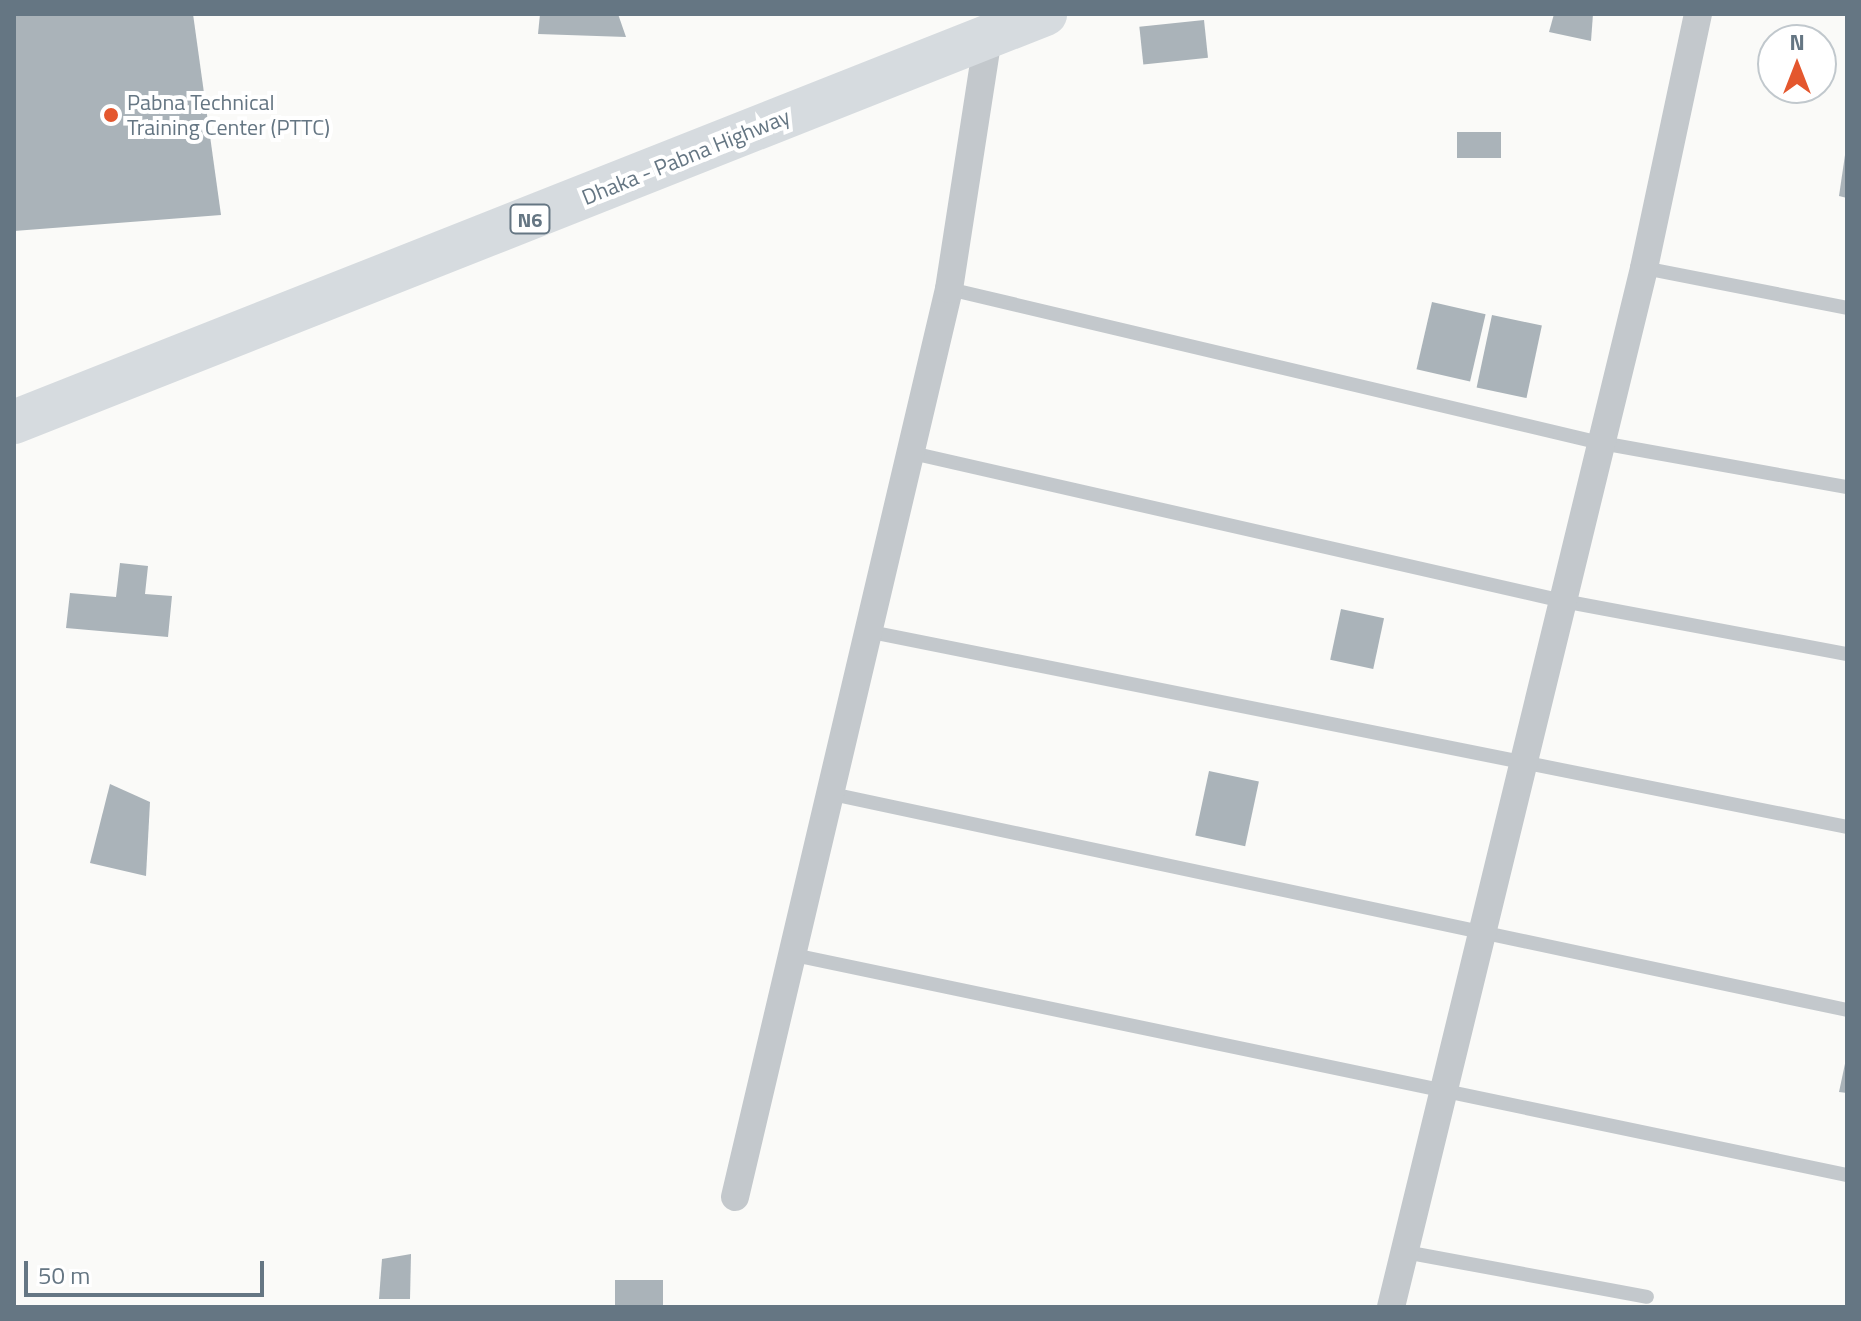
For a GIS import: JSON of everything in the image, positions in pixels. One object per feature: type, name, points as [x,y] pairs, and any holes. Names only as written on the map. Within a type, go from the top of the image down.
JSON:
[{"type":"highway","name":"Dhaka - Pabna Highway","points":[[14,422],[1045,14]]},
{"type":"street","points":[[1391,1307],[1563,601],[1596,442],[1644,268],[1698,14]]},
{"type":"street","points":[[735,1197],[871,632],[949,289],[988,37]]},
{"type":"lane","points":[[1644,268],[1847,308]]},
{"type":"lane","points":[[949,289],[1596,442],[1847,487]]},
{"type":"lane","points":[[912,453],[1563,601],[1847,654]]},
{"type":"lane","points":[[871,632],[1522,765],[1847,827]]},
{"type":"lane","points":[[832,794],[1847,1010]]},
{"type":"lane","points":[[794,955],[1442,1093],[1847,1175]]},
{"type":"lane","points":[[1405,1252],[1647,1297]]},
{"type":"building","name":"Pabna Technical Training Center (PTTC)","points":[[14,14],[193,14],[221,215],[14,231]]},
{"type":"building","points":[[540,14],[618,14],[626,37],[538,34]]},
{"type":"building","points":[[1554,14],[1593,14],[1591,41],[1549,32]]},
{"type":"building","points":[[1204,20],[1208,58],[1143,65],[1139,27]]},
{"type":"building","points":[[1457,132],[1501,132],[1501,158],[1457,158]]},
{"type":"building","points":[[1847,155],[1847,198],[1839,196]]},
{"type":"building","points":[[1432,302],[1486,314],[1470,382],[1416,369]]},
{"type":"building","points":[[1492,315],[1542,326],[1527,398],[1477,387]]},
{"type":"building","points":[[120,563],[148,566],[145,594],[172,596],[168,637],[66,628],[70,593],[116,597]]},
{"type":"building","points":[[1341,609],[1384,618],[1373,669],[1330,660]]},
{"type":"building","points":[[1209,771],[1259,782],[1245,846],[1195,836]]},
{"type":"building","points":[[110,784],[150,802],[146,876],[90,863]]},
{"type":"building","points":[[1847,1059],[1847,1093],[1839,1092]]},
{"type":"building","points":[[411,1254],[410,1299],[379,1299],[382,1259]]},
{"type":"building","points":[[615,1280],[663,1280],[663,1307],[615,1307]]},
{"type":"place","name":"Pabna Technical Training Center (PTTC)","points":[[111,115]]}]
